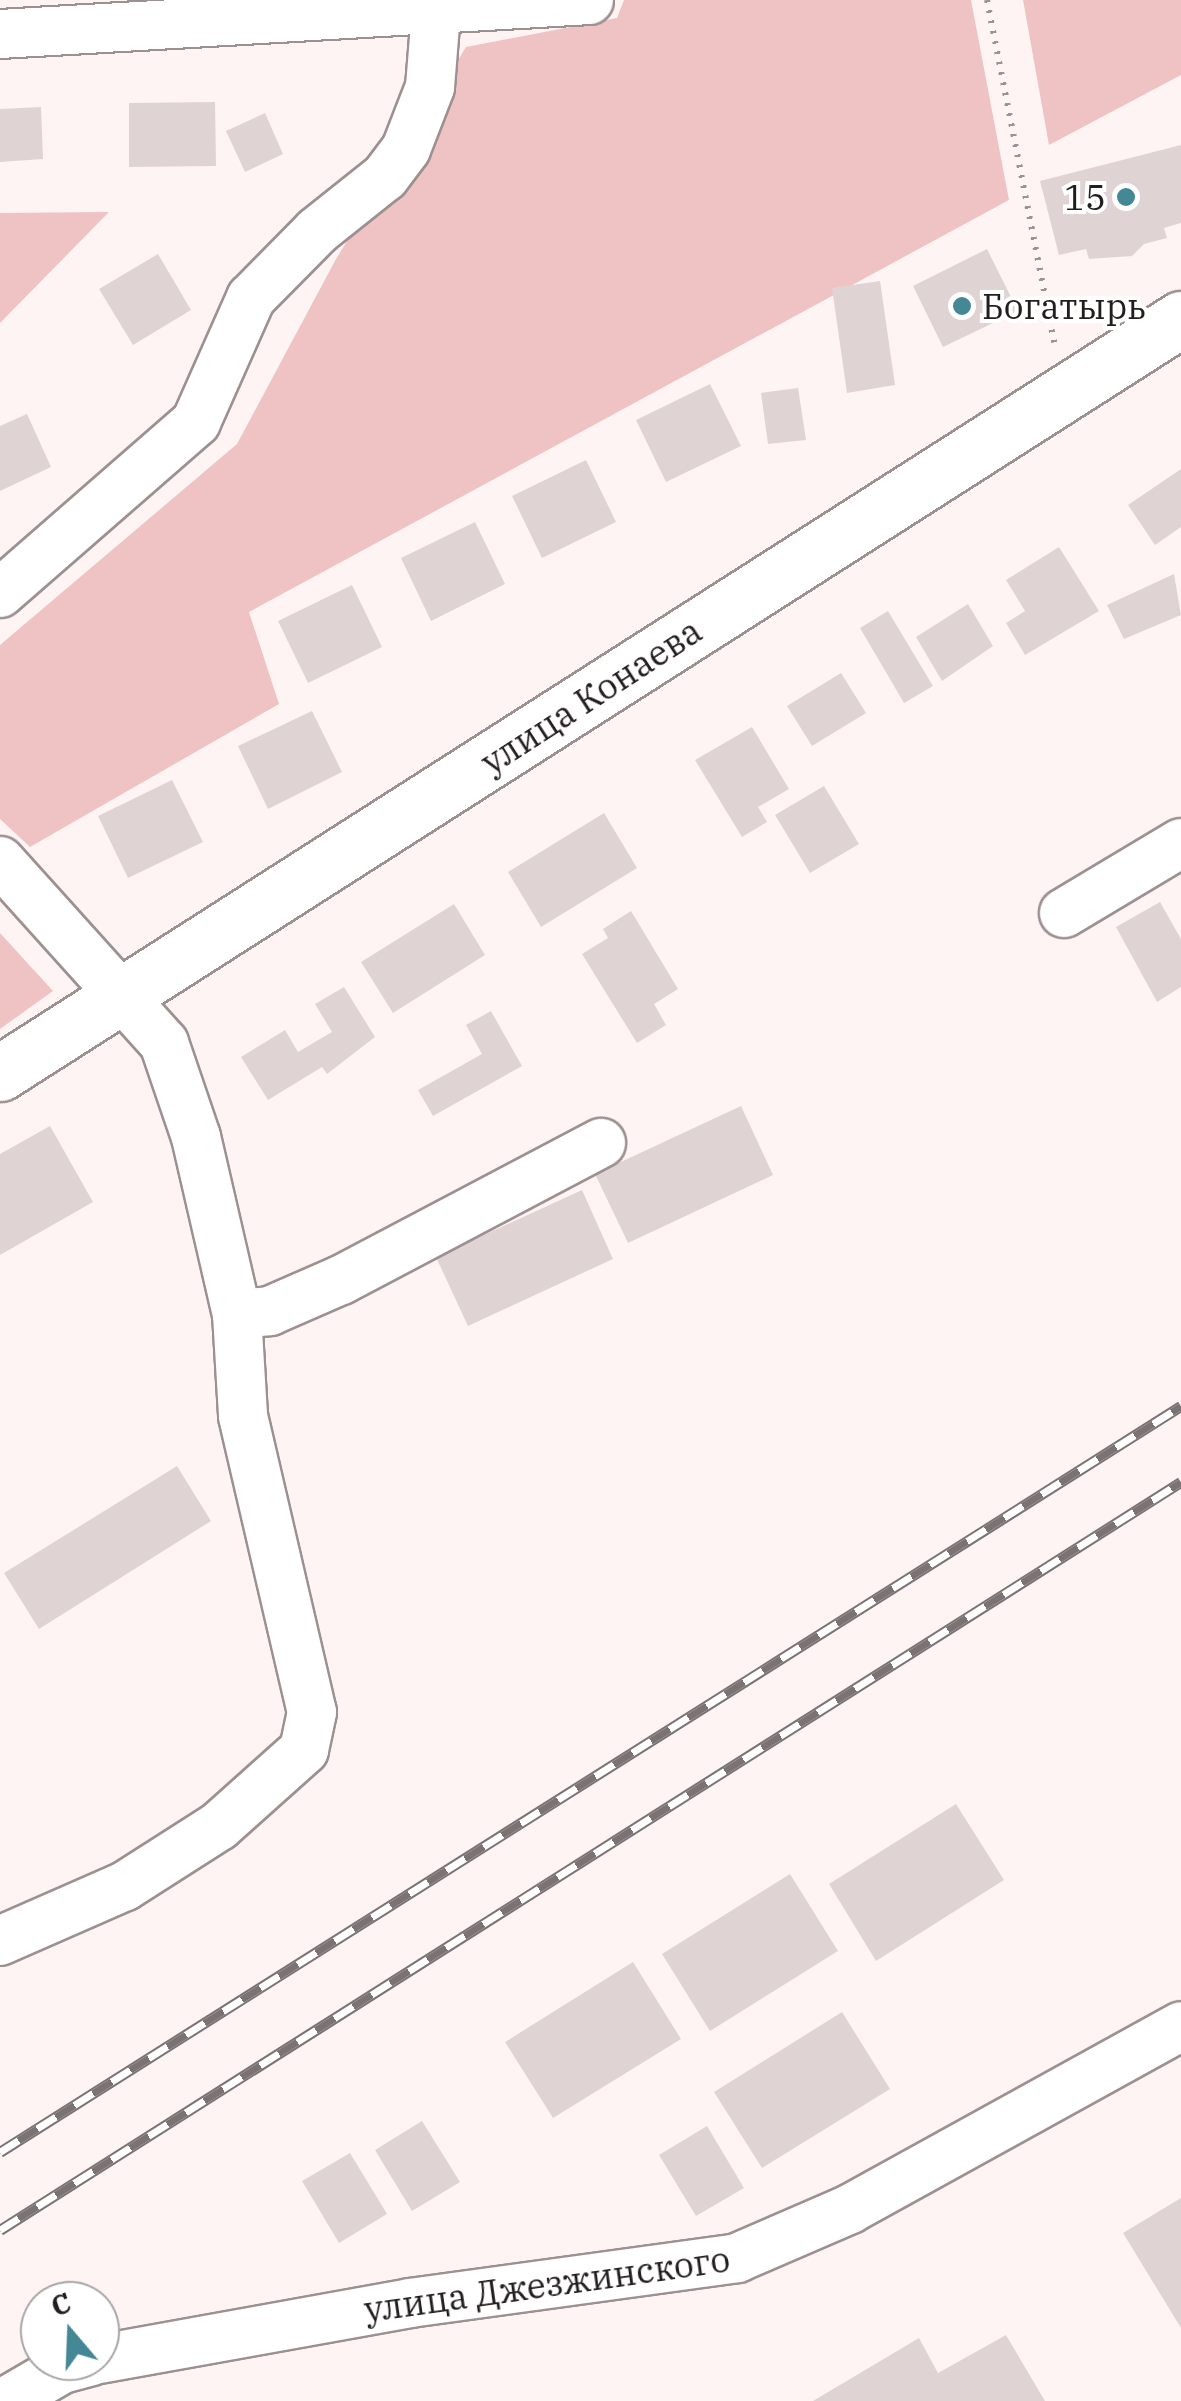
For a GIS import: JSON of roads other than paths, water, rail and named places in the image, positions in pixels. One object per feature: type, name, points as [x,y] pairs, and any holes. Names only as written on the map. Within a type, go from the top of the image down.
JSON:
[{"type":"main road","name":"улица Конаева","points":[[0,1073],[1181,319]]},
{"type":"street","points":[[0,34],[436,13],[589,0]]},
{"type":"street","points":[[0,593],[196,422],[251,298],[317,230],[384,177],[406,149],[430,86],[436,13]]},
{"type":"street","points":[[1064,912],[1181,843]]},
{"type":"street","points":[[0,861],[118,997],[164,1043],[196,1136],[237,1314],[244,1416],[312,1712],[304,1750],[219,1826],[125,1886],[0,1941]]},
{"type":"street","points":[[237,1314],[270,1311],[341,1280],[601,1143]]},
{"type":"street","name":"улица Джезжинского","points":[[120,2355],[410,2304],[737,2258],[850,2209],[1181,2026]]},
{"type":"street","points":[[6,2401],[41,2381]]},
{"type":"railway","points":[[0,2152],[1181,1406]]},
{"type":"railway","points":[[0,2230],[1181,1482]]},
{"type":"place","name":"15","points":[[1126,197]]},
{"type":"place","name":"Богатырь","points":[[962,306]]}]
